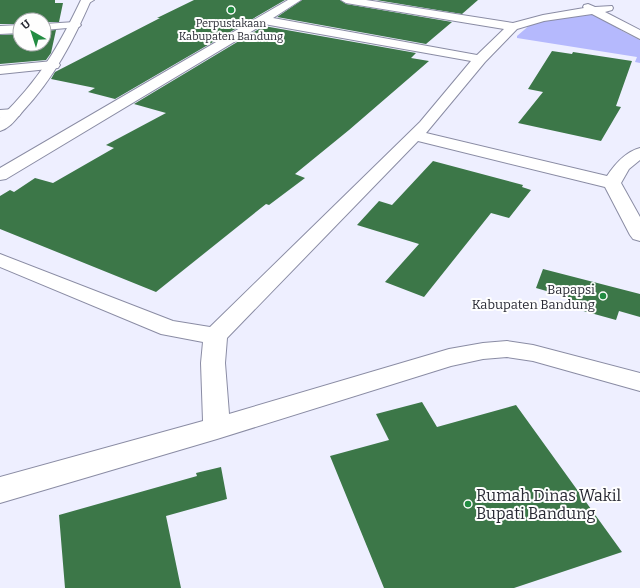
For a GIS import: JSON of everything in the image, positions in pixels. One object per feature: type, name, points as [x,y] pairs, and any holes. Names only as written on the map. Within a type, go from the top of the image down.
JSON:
[{"type":"street","points":[[0,126],[7,113],[53,65],[87,0]]},
{"type":"street","points":[[0,175],[296,0]]},
{"type":"street","points":[[346,0],[513,27],[593,5],[640,34]]},
{"type":"street","points":[[574,0],[608,8],[640,24]]},
{"type":"street","points":[[264,20],[480,59]]},
{"type":"street","points":[[52,26],[74,25]]},
{"type":"street","points":[[217,428],[213,363],[215,336],[420,130],[480,59],[513,27]]},
{"type":"street","points":[[0,30],[12,29]]},
{"type":"street","points":[[0,70],[53,65]]},
{"type":"street","points":[[420,130],[615,177]]},
{"type":"street","points":[[615,177],[632,157],[640,152]]},
{"type":"street","points":[[615,177],[640,235]]},
{"type":"street","points":[[0,260],[170,328],[215,336]]},
{"type":"street","points":[[0,490],[217,428],[449,358],[483,351],[507,349],[533,353],[640,382]]},
{"type":"shaded area","points":[[590,12],[640,40],[640,63],[635,62],[637,57],[517,38],[517,36],[531,24]]},
{"type":"building","points":[[0,0],[55,0],[55,3],[63,3],[59,22],[52,22],[52,12],[12,12],[12,24],[0,24]]},
{"type":"building","points":[[194,0],[285,0],[115,99],[88,92],[95,88],[51,79],[55,72]]},
{"type":"building","points":[[302,0],[340,0],[346,4],[452,22],[426,44],[277,17]]},
{"type":"building","points":[[376,0],[478,0],[462,14]]},
{"type":"building","points":[[264,26],[416,53],[411,58],[429,61],[295,174],[305,178],[269,205],[266,204],[156,292],[0,229],[0,196],[10,190],[14,192],[35,178],[53,183],[114,148],[106,145],[166,113],[134,104]]},
{"type":"building","points":[[52,30],[56,30],[52,48]]},
{"type":"building","points":[[12,34],[12,52],[51,53],[46,60],[0,64],[0,35]]},
{"type":"building","points":[[552,51],[572,54],[573,52],[632,61],[616,106],[621,107],[601,141],[518,123],[543,92],[528,89]]},
{"type":"building","points":[[433,161],[523,185],[522,187],[531,190],[509,218],[491,213],[424,297],[385,282],[419,244],[357,225],[379,201],[392,205]]},
{"type":"building","name":"Bapapsi Kabupaten Bandung","points":[[543,269],[640,294],[640,317],[619,311],[616,320],[569,307],[571,298],[536,288]]},
{"type":"building","name":"Rumah Dinas Wakil Bupati Bandung","points":[[422,402],[437,427],[516,405],[622,552],[514,588],[384,588],[330,456],[389,440],[376,414]]},
{"type":"building","points":[[221,467],[227,499],[166,516],[181,588],[65,588],[59,515],[197,476],[196,473]]},
{"type":"place","name":"Perpustakaan Kabupaten Bandung","points":[[231,10]]},
{"type":"place","name":"Bapapsi Kabupaten Bandung","points":[[603,296]]},
{"type":"place","name":"Rumah Dinas Wakil Bupati Bandung","points":[[468,504]]}]
